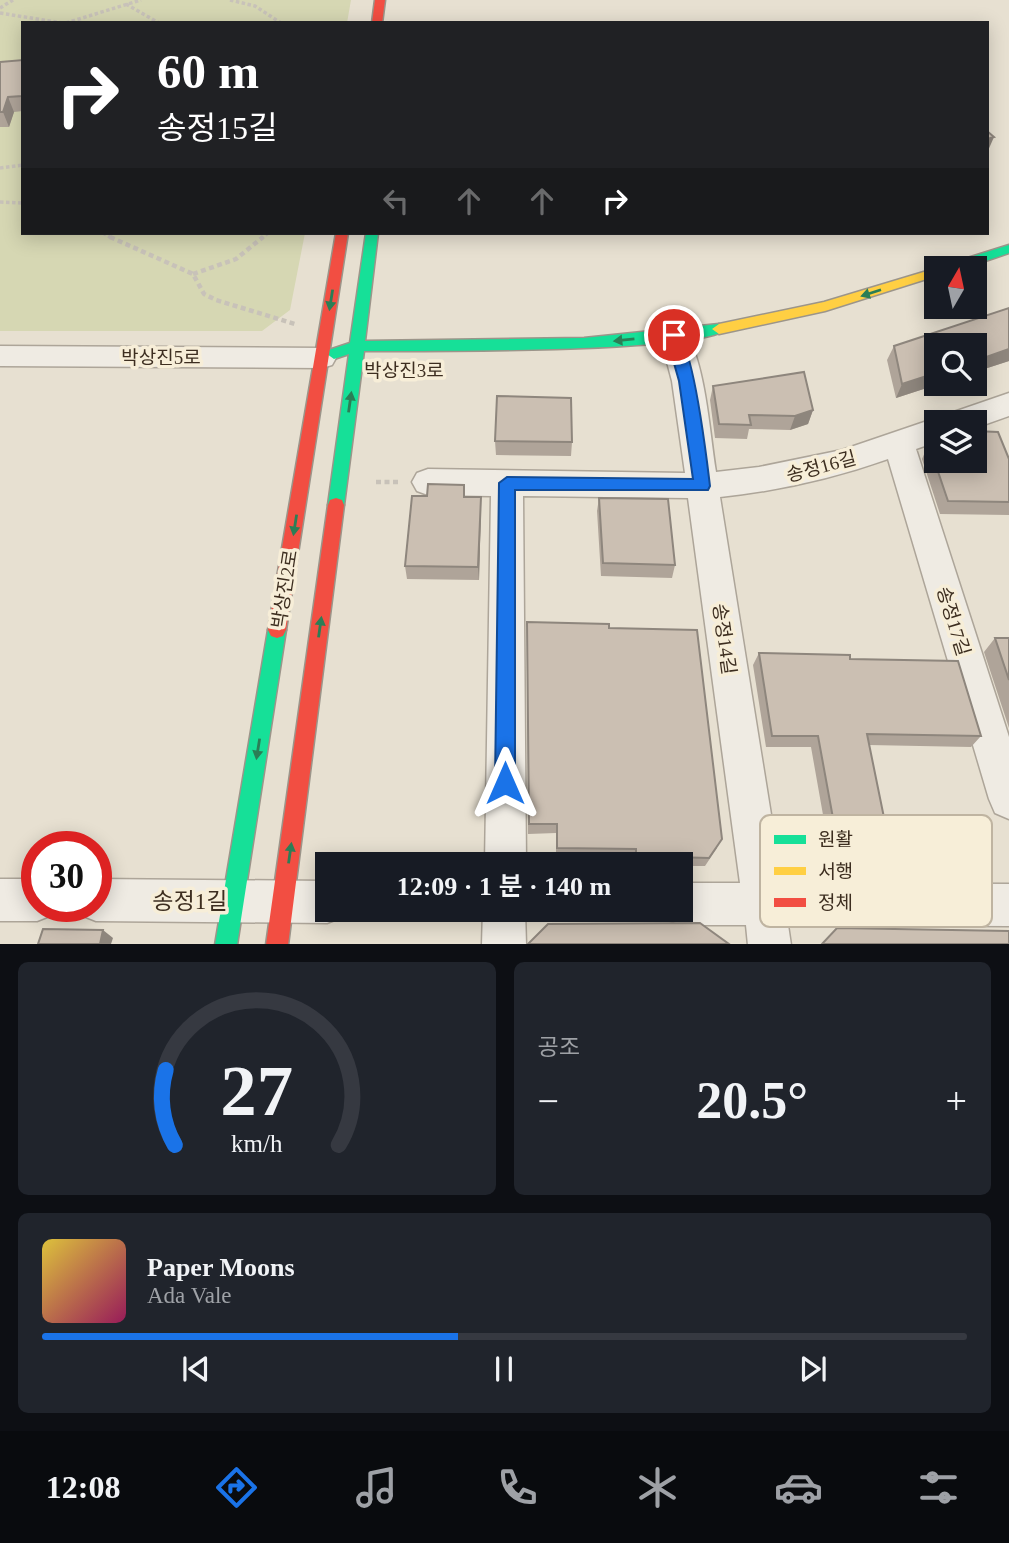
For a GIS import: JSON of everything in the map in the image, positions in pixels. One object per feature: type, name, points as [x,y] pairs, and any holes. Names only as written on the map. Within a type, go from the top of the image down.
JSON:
[{"type":"street","points":[[377,21],[380,0]]},
{"type":"street","name":"박상진2로","points":[[226,944],[342,235]]},
{"type":"street","name":"박상진2로","points":[[277,944],[360,370],[358,346],[372,235]]},
{"type":"street","points":[[987,256],[1009,249]]},
{"type":"street","name":"박상진3로","points":[[322,358],[358,346],[541,345],[679,352],[755,323],[837,304],[924,276]]},
{"type":"street","name":"송정14길","points":[[679,352],[702,486],[760,877]]},
{"type":"street","name":"박상진5로","points":[[0,356],[322,358]]},
{"type":"street","name":"박상진3로","points":[[322,358],[360,370]]},
{"type":"street","points":[[987,412],[1009,404]]},
{"type":"street","name":"송정16길","points":[[428,482],[702,486],[759,481],[804,472],[924,434]]},
{"type":"street","name":"송정17길","points":[[899,443],[1009,799]]},
{"type":"street","points":[[505,852],[507,483]]},
{"type":"street","name":"송정1길","points":[[112,900],[315,902]]},
{"type":"street","points":[[693,904],[760,904]]},
{"type":"street","points":[[504,922],[504,944]]},
{"type":"path","points":[[0,8],[13,0]]},
{"type":"path","points":[[70,21],[141,0]]},
{"type":"path","points":[[230,0],[255,6],[278,21]]},
{"type":"path","points":[[125,4],[155,21]]},
{"type":"path","points":[[0,13],[51,21]]},
{"type":"path","points":[[0,168],[21,165]]},
{"type":"path","points":[[0,202],[21,202]]},
{"type":"path","points":[[107,235],[136,251],[193,274],[236,259],[266,235]]},
{"type":"path","points":[[193,274],[204,294],[295,325]]},
{"type":"green space","points":[[0,0],[351,0],[347,21],[21,21],[21,235],[305,235],[290,310],[262,331],[0,331]]},
{"type":"building","points":[[21,60],[21,96],[8,97],[3,112],[0,112],[0,62]]},
{"type":"building","points":[[1009,308],[1009,349],[987,357],[987,333],[933,333],[976,319],[987,319],[987,315]]},
{"type":"building","points":[[924,336],[924,377],[902,384],[894,346]]},
{"type":"building","points":[[804,372],[813,410],[795,416],[749,415],[751,425],[719,424],[713,386]]},
{"type":"building","points":[[497,396],[571,398],[572,442],[495,441]]},
{"type":"building","points":[[987,432],[998,432],[1009,459],[1009,502],[948,501],[938,473],[987,473]]},
{"type":"building","points":[[428,484],[464,485],[464,497],[481,497],[478,567],[405,566],[412,496],[427,496]]},
{"type":"building","points":[[599,498],[668,499],[675,565],[603,563]]},
{"type":"building","points":[[527,622],[609,624],[609,628],[697,630],[722,839],[709,858],[693,858],[693,852],[557,848],[557,824],[529,824]]},
{"type":"building","points":[[995,638],[1009,638],[1009,680]]},
{"type":"building","points":[[759,653],[850,655],[850,659],[958,661],[981,736],[867,734],[883,815],[832,815],[818,736],[772,736]]},
{"type":"building","points":[[700,923],[729,944],[528,944],[548,924]]},
{"type":"building","points":[[837,928],[1009,931],[1009,944],[822,944]]},
{"type":"building","points":[[43,929],[103,930],[100,944],[38,944]]},
{"type":"traffic: fast","points":[[336,505],[372,235]]},
{"type":"traffic: fast","points":[[987,256],[1009,249]]},
{"type":"traffic: fast","points":[[334,354],[358,346],[584,343],[674,336],[719,329]]},
{"type":"traffic: fast","points":[[226,944],[277,630]]},
{"type":"traffic: slow","points":[[719,329],[825,306],[924,276]]},
{"type":"traffic: jam","points":[[377,21],[380,0]]},
{"type":"traffic: jam","points":[[277,630],[342,235]]},
{"type":"traffic: jam","points":[[277,944],[336,505]]},
{"type":"route","points":[[505,783],[507,483],[702,486],[687,381],[674,335]]}]
